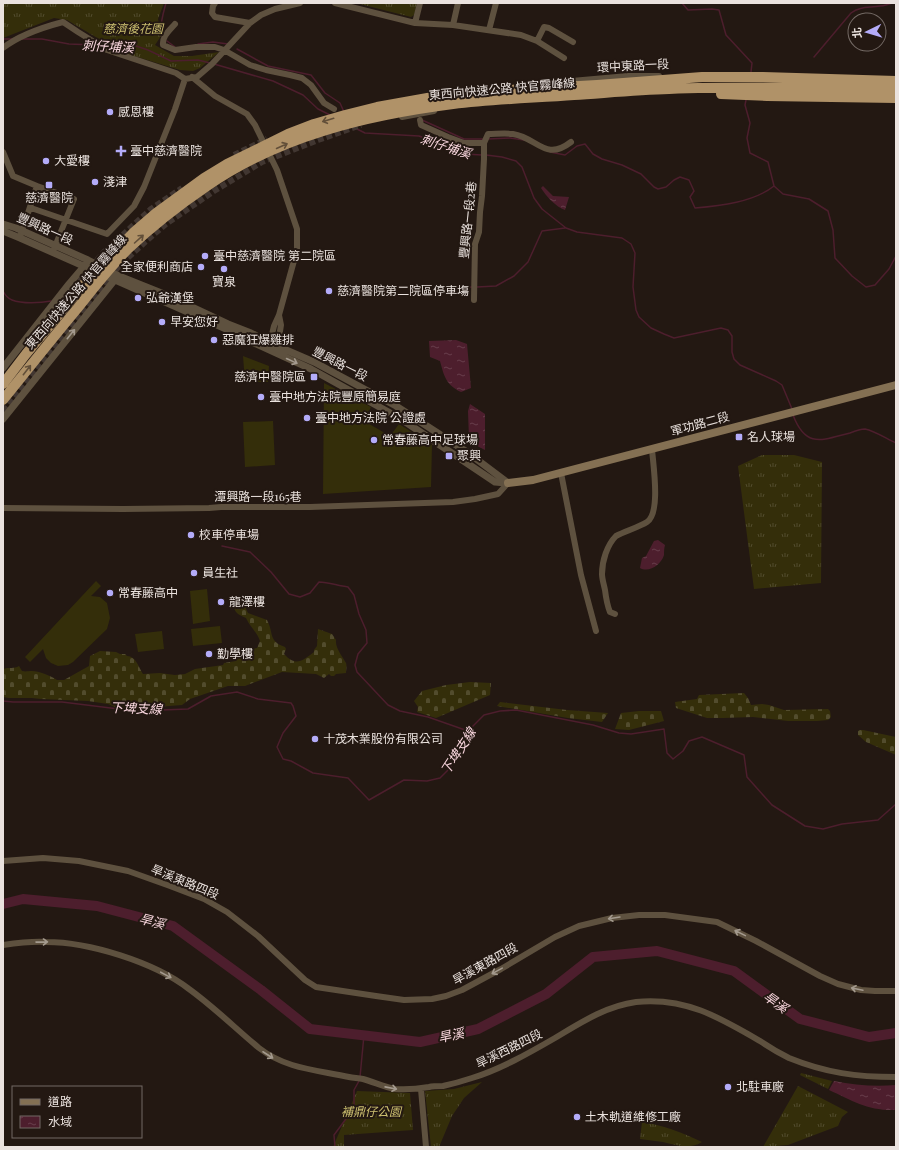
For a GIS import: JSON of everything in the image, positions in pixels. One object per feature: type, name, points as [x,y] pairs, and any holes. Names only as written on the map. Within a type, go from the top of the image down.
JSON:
[{"type":"highway","points":[[702,77],[731,73],[758,72],[896,74]]},
{"type":"highway","name":"東西向快速公路 快官霧峰線","points":[[3,384],[84,284],[134,232],[156,213],[204,178],[227,164],[288,134],[314,124],[364,110],[433,97],[491,91],[597,86],[702,77],[896,80]]},
{"type":"highway","name":"東西向快速公路 快官霧峰線","points":[[3,400],[92,289],[127,250],[162,219],[231,171],[292,142],[347,123],[379,115],[452,104],[492,100],[669,89],[764,87],[896,89]]},
{"type":"highway","points":[[669,89],[702,94],[896,98]]},
{"type":"main road","name":"軍功路二段","points":[[508,483],[533,480],[561,473],[896,385]]},
{"type":"street","points":[[215,3],[212,13],[215,17],[250,23]]},
{"type":"street","points":[[3,48],[46,27],[63,22],[108,50],[176,73],[185,79],[197,76],[212,64],[250,23],[261,15],[275,9],[300,3]]},
{"type":"street","points":[[335,3],[415,23],[453,25],[521,35],[537,41],[564,58]]},
{"type":"street","points":[[415,23],[420,3]]},
{"type":"street","points":[[453,25],[458,3]]},
{"type":"street","points":[[489,30],[496,3]]},
{"type":"street","points":[[175,24],[164,36],[163,45],[175,50],[196,47],[215,47],[224,50],[250,65],[302,78],[311,85],[324,103],[334,109]]},
{"type":"street","points":[[537,41],[544,27],[549,28],[573,42]]},
{"type":"street","name":"環中東路一段","points":[[349,109],[409,96],[452,90],[628,76],[699,74],[822,76],[896,80]]},
{"type":"street","points":[[683,75],[684,92]]},
{"type":"street","points":[[192,77],[215,96],[247,114],[255,125],[277,170],[297,229],[297,250],[269,347]]},
{"type":"street","points":[[31,208],[107,234],[134,206],[144,187],[175,109],[185,79]]},
{"type":"street","points":[[376,120],[457,107],[684,92],[732,91],[896,94]]},
{"type":"street","points":[[420,120],[421,125],[464,143],[484,143],[488,134],[513,134],[529,139],[547,150],[555,151],[564,148],[571,142]]},
{"type":"street","name":"豐興路一段2巷","points":[[474,300],[475,244],[479,232],[484,143]]},
{"type":"street","points":[[3,152],[13,176],[74,199],[54,249]]},
{"type":"street","points":[[21,235],[37,186]]},
{"type":"street","name":"豐興路一段","points":[[3,224],[21,235],[87,263],[226,329],[269,347],[314,362],[396,406],[467,452],[508,483]]},
{"type":"street","name":"豐興路一段","points":[[3,231],[21,235]]},
{"type":"street","points":[[3,368],[87,263]]},
{"type":"street","points":[[3,419],[117,278]]},
{"type":"street","points":[[277,350],[281,325],[279,315]]},
{"type":"street","points":[[615,614],[610,612],[608,607],[602,575],[603,561],[607,550],[616,536],[648,521],[653,516],[655,507],[655,492],[652,449]]},
{"type":"street","points":[[561,473],[581,575],[596,631]]},
{"type":"street","name":"潭興路一段165巷","points":[[3,508],[123,509],[310,507],[453,502],[475,500],[498,494],[508,483]]},
{"type":"street","name":"旱溪東路四段","points":[[3,861],[43,858],[79,861],[128,871],[170,886],[204,899],[227,912],[258,936],[305,980],[316,987],[376,996],[404,1000],[432,999],[446,996],[469,987],[555,936],[579,926],[612,918],[665,914],[717,922],[838,984],[875,992],[896,991]]},
{"type":"street","name":"旱溪西路四段","points":[[3,945],[47,942],[66,943],[110,952],[129,958],[169,976],[188,988],[254,1044],[277,1060],[298,1068],[360,1079],[393,1089],[407,1090],[444,1086],[472,1078],[499,1068],[588,1018],[633,1002],[652,1001],[672,1002],[719,1017],[787,1057],[810,1066],[838,1073],[869,1077],[896,1077]]},
{"type":"street","points":[[421,1089],[426,1147]]},
{"type":"green space","name":"慈濟後花園","points":[[3,3],[164,3],[158,19],[161,36],[155,45],[174,56],[192,56],[219,52],[200,68],[193,71],[180,70],[121,52],[67,20],[54,18],[3,38]]},
{"type":"green space","points":[[356,3],[417,3],[414,15],[411,17]]},
{"type":"green space","points":[[243,356],[269,366],[268,382],[245,382]]},
{"type":"green space","name":"常春藤高中足球場","points":[[324,383],[371,407],[364,421],[390,436],[399,424],[432,445],[431,487],[323,494]]},
{"type":"green space","points":[[273,421],[275,465],[245,467],[243,422]]},
{"type":"green space","points":[[762,455],[794,455],[822,462],[821,583],[754,589],[738,466]]},
{"type":"green space","points":[[96,581],[101,586],[91,596],[100,597],[107,603],[110,618],[107,629],[68,665],[58,666],[51,663],[46,658],[43,649],[30,662],[25,657]]},
{"type":"green space","points":[[207,589],[210,621],[193,624],[190,591]]},
{"type":"green space","points":[[237,601],[247,604],[246,609],[248,613],[267,620],[272,636],[276,642],[285,647],[286,649],[284,654],[292,660],[302,660],[314,652],[317,646],[318,629],[332,634],[346,663],[346,673],[336,674],[334,676],[329,674],[324,678],[316,674],[282,672],[245,686],[228,686],[190,699],[182,705],[131,709],[88,701],[3,697],[3,669],[19,666],[22,671],[38,672],[57,680],[64,680],[89,666],[90,656],[100,651],[116,652],[133,658],[143,674],[185,674],[195,669],[223,665],[224,663],[236,661],[237,657],[241,653],[257,648],[260,641],[246,618],[236,612],[233,604]]},
{"type":"green space","points":[[220,626],[222,643],[193,646],[191,629]]},
{"type":"green space","points":[[162,631],[164,649],[138,652],[135,634]]},
{"type":"green space","points":[[470,682],[491,683],[490,695],[436,718],[417,712],[418,707],[414,701],[422,691],[446,685]]},
{"type":"green space","points":[[744,693],[751,705],[769,705],[784,710],[828,709],[831,717],[828,720],[817,721],[788,721],[753,717],[707,718],[676,708],[675,702],[697,699],[699,695]]},
{"type":"green space","points":[[500,702],[608,713],[602,722],[497,706]]},
{"type":"green space","points":[[661,711],[664,721],[629,730],[615,729],[621,713]]},
{"type":"green space","points":[[860,730],[896,737],[896,755],[866,742],[858,735],[858,731]]},
{"type":"green space","points":[[801,1073],[832,1081],[828,1089],[800,1075]]},
{"type":"green space","name":"補鼎仔公園","points":[[482,1082],[464,1098],[452,1116],[439,1147],[431,1147],[425,1091],[454,1089]]},
{"type":"green space","points":[[798,1086],[848,1112],[842,1117],[838,1126],[788,1145],[763,1147]]},
{"type":"green space","name":"補鼎仔公園","points":[[357,1091],[410,1093],[413,1130],[344,1135],[344,1147],[333,1147]]},
{"type":"green space","points":[[642,1122],[673,1130],[702,1142],[693,1146],[683,1146],[640,1139]]},
{"type":"water","points":[[543,186],[553,196],[569,197],[565,210],[548,198],[541,188]]},
{"type":"water","points":[[456,340],[467,344],[471,388],[461,392],[446,380],[440,361],[430,357],[429,341]]},
{"type":"water","points":[[470,404],[485,414],[485,450],[469,439],[468,411]]},
{"type":"water","points":[[658,540],[665,545],[662,559],[651,569],[640,568],[642,558],[646,556],[654,541]]},
{"type":"water","points":[[834,1081],[849,1084],[880,1086],[896,1085],[896,1110],[877,1109],[846,1098],[829,1090]]},
{"type":"waterway","points":[[162,36],[161,25],[166,3]]},
{"type":"waterway","points":[[682,3],[688,10],[719,10],[726,35],[752,63],[751,72]]},
{"type":"waterway","points":[[814,57],[851,13],[861,8],[883,6],[893,3]]},
{"type":"waterway","name":"刺仔埔溪","points":[[3,39],[12,39]]},
{"type":"waterway","name":"刺仔埔溪","points":[[22,39],[42,39],[69,44],[94,45]]},
{"type":"waterway","points":[[167,41],[175,47]]},
{"type":"waterway","points":[[198,44],[213,42],[228,44]]},
{"type":"waterway","name":"刺仔埔溪","points":[[104,45],[133,45],[148,50],[171,61],[198,60],[210,63]]},
{"type":"waterway","points":[[237,49],[268,66],[311,75],[325,93],[340,103],[344,112]]},
{"type":"waterway","name":"刺仔埔溪","points":[[214,64],[273,81],[303,95],[318,109],[330,115]]},
{"type":"waterway","points":[[746,100],[745,105],[750,123],[747,138],[750,153],[768,162],[774,186],[783,194],[809,199],[828,211],[833,230],[835,258],[852,276],[866,287],[875,285],[889,269],[896,256]]},
{"type":"waterway","points":[[422,120],[464,139],[484,139]]},
{"type":"waterway","name":"刺仔埔溪","points":[[353,127],[365,133],[419,136],[465,154],[482,155]]},
{"type":"waterway","points":[[488,139],[510,138],[524,140]]},
{"type":"waterway","points":[[550,152],[565,155],[577,146],[585,144],[593,154],[641,174],[658,189],[666,187],[680,177],[689,180],[694,191],[690,197],[695,208],[715,206],[747,199],[757,196],[774,186]]},
{"type":"waterway","name":"刺仔埔溪","points":[[486,155],[516,161],[522,167],[534,198],[542,209],[566,228],[577,232],[622,238],[631,244],[635,253],[633,287],[636,310],[639,317],[651,328],[674,338],[721,328],[728,330],[732,336],[732,352],[734,359],[740,365],[782,385],[792,409]]},
{"type":"waterway","points":[[477,287],[496,286],[514,276],[528,262],[542,231],[565,228]]},
{"type":"waterway","points":[[396,296],[448,287],[473,287]]},
{"type":"waterway","points":[[3,291],[7,297],[16,301],[32,303],[51,301]]},
{"type":"waterway","name":"刺仔埔溪","points":[[793,415],[803,433],[816,439],[831,438],[865,429],[877,433],[896,443]]},
{"type":"waterway","points":[[222,546],[250,552],[271,572],[289,594],[300,597],[310,593],[319,582],[348,587],[354,595],[359,614],[366,630],[367,643],[358,654],[355,665],[357,672],[388,705],[400,711],[428,717],[468,731]]},
{"type":"waterway","name":"下埤支線","points":[[3,701],[62,702],[135,711],[188,709],[211,696],[237,692],[258,699],[291,703],[296,716],[283,733],[277,747],[283,759],[291,761],[313,773],[348,778],[369,800],[404,780],[427,781],[440,778],[451,767],[455,751],[468,731],[484,715],[500,711],[516,710],[593,725],[619,733],[631,734],[664,729],[667,753],[673,759],[683,751],[689,741],[702,737],[744,755],[747,777],[772,805],[805,826],[823,829],[842,824],[878,820],[896,804]]},
{"type":"waterway","name":"旱溪","points":[[3,904],[23,899],[97,906],[173,926],[261,990],[310,1029],[420,1042],[478,1029],[546,994],[593,957],[657,951],[734,971],[800,1019],[869,1037],[896,1033]]},
{"type":"waterway","points":[[360,1077],[364,1035]]},
{"type":"waterway","points":[[335,1147],[334,1135],[354,1108],[354,1090],[359,1081]]},
{"type":"tunnel","points":[[3,411],[119,266],[166,224],[214,191],[262,162],[361,125]]},
{"type":"tunnel","points":[[234,155],[267,139]]},
{"type":"tunnel","points":[[51,316],[103,253],[151,209],[182,188]]},
{"type":"place","name":"感恩樓","points":[[110,112]]},
{"type":"place","name":"臺中慈濟醫院","points":[[121,151]]},
{"type":"place","name":"大愛樓","points":[[46,161]]},
{"type":"place","name":"淺津","points":[[95,182]]},
{"type":"place","name":"慈濟醫院","points":[[49,185]]},
{"type":"place","name":"臺中慈濟醫院 第二院區","points":[[205,256]]},
{"type":"place","name":"全家便利商店","points":[[201,267]]},
{"type":"place","name":"寶泉","points":[[224,269]]},
{"type":"place","name":"慈濟醫院第二院區停車塲","points":[[329,291]]},
{"type":"place","name":"弘爺漢堡","points":[[138,298]]},
{"type":"place","name":"早安您好","points":[[162,322]]},
{"type":"place","name":"惡魔狂爆雞排","points":[[214,340]]},
{"type":"place","name":"慈濟中醫院區","points":[[314,377]]},
{"type":"place","name":"臺中地方法院豐原簡易庭","points":[[261,397]]},
{"type":"place","name":"臺中地方法院 公證處","points":[[307,418]]},
{"type":"place","name":"名人球場","points":[[739,437]]},
{"type":"place","name":"常春藤高中足球場","points":[[374,440]]},
{"type":"place","name":"聚興","points":[[449,456]]},
{"type":"place","name":"校車停車場","points":[[191,535]]},
{"type":"place","name":"員生社","points":[[194,573]]},
{"type":"place","name":"常春藤高中","points":[[110,593]]},
{"type":"place","name":"龍澤樓","points":[[221,602]]},
{"type":"place","name":"勤學樓","points":[[209,654]]},
{"type":"place","name":"十茂木業股份有限公司","points":[[315,739]]},
{"type":"place","name":"北駐車廠","points":[[728,1087]]},
{"type":"place","name":"土木軌道維修工廠","points":[[577,1117]]}]
